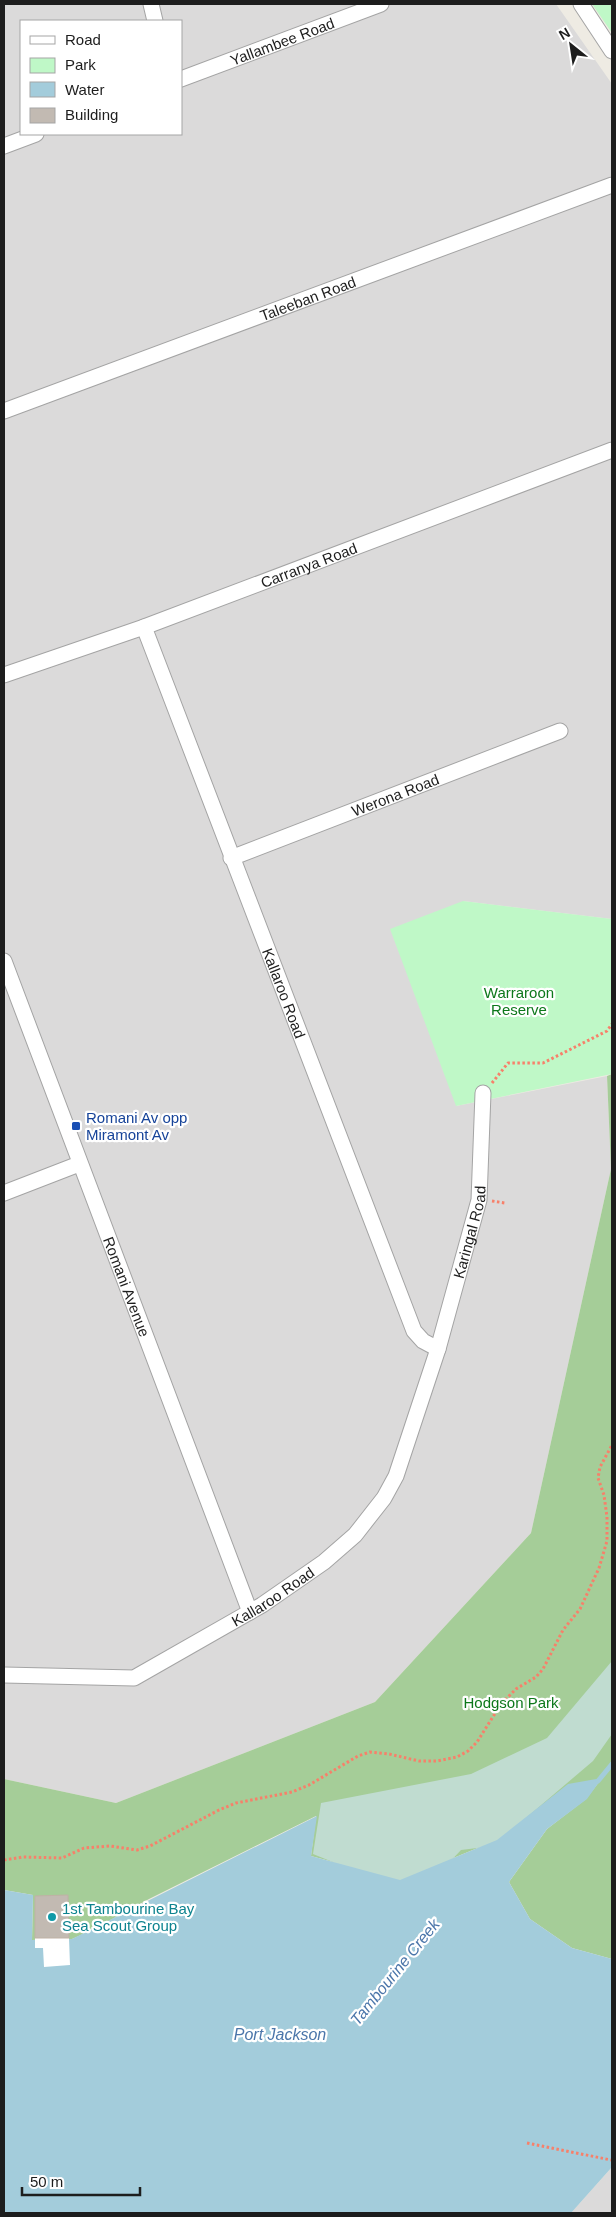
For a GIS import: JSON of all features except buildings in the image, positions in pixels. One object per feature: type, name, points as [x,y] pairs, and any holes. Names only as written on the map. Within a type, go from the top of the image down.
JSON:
[{"type":"street","points":[[151,4],[155,20]]},
{"type":"street","name":"Yallambee Road","points":[[182,79],[381,4]]},
{"type":"street","points":[[581,4],[612,51]]},
{"type":"street","points":[[4,146],[33,135]]},
{"type":"street","name":"Taleeban Road","points":[[4,412],[612,185]]},
{"type":"street","name":"Carranya Road","points":[[4,675],[144,627],[612,450]]},
{"type":"street","name":"Kallaroo Road","points":[[144,627],[414,1331],[423,1341],[438,1349]]},
{"type":"street","name":"Werona Road","points":[[231,858],[560,732]]},
{"type":"street","name":"Romani Avenue","points":[[4,961],[79,1164],[250,1612]]},
{"type":"street","name":"Karingal Road","points":[[432,1366],[479,1200],[483,1093]]},
{"type":"street","points":[[4,1193],[79,1164]]},
{"type":"street","name":"Kallaroo Road","points":[[4,1675],[134,1678],[250,1612],[338,1551],[355,1535],[384,1498],[396,1476],[432,1366]]},
{"type":"path","points":[[483,1093],[508,1063],[543,1063],[607,1031],[612,1024]]},
{"type":"path","points":[[4,1860],[23,1857],[62,1858],[84,1848],[110,1846],[137,1850],[144,1848],[236,1803],[292,1792],[309,1785],[358,1756],[370,1752],[419,1761],[437,1761],[457,1757],[468,1751],[477,1742],[502,1704],[516,1689],[536,1677],[543,1669],[563,1630],[580,1610],[599,1568],[606,1541],[606,1510],[604,1495],[598,1478],[600,1467],[612,1445]]},
{"type":"path","points":[[527,2143],[611,2160]]},
{"type":"shaded area","points":[[4,4],[556,4],[612,84],[612,919],[463,901],[456,1106],[607,1076],[611,1169],[531,1533],[375,1702],[116,1803],[4,1779]]},
{"type":"shaded area","points":[[612,2167],[612,2213],[571,2213]]},
{"type":"green space","points":[[592,4],[612,4],[612,33]]},
{"type":"green space","name":"Warraroon Reserve","points":[[463,901],[612,919],[612,1074],[456,1106],[390,929]]},
{"type":"green space","name":"Hodgson Park","points":[[612,1074],[612,1959],[572,1948],[530,1919],[509,1882],[547,1829],[586,1799],[602,1778],[497,1840],[400,1880],[311,1856],[316,1816],[72,1939],[32,1940],[33,1895],[4,1890],[4,1779],[116,1803],[375,1702],[531,1533],[611,1169],[607,1076]]},
{"type":"green space","points":[[612,1661],[612,1734],[593,1761],[493,1846],[461,1850],[444,1868],[392,1886],[313,1854],[321,1803],[471,1774],[547,1738]]},
{"type":"water","name":"Port Jackson","points":[[602,1778],[587,1799],[547,1829],[509,1882],[530,1919],[572,1948],[612,1959],[612,2167],[571,2213],[4,2213],[4,1890],[33,1895],[32,1940],[72,1939],[317,1816],[311,1856],[400,1880],[497,1840],[568,1784]]},
{"type":"pier","points":[[35,1938],[69,1938],[70,1965],[44,1967],[43,1948],[35,1948]]},
{"type":"waterway","name":"Tambourine Creek","points":[[598,1781],[612,1764]]},
{"type":"place","name":"Romani Av opp Miramont Av","points":[[76,1126]]},
{"type":"place","name":"1st Tambourine Bay Sea Scout Group","points":[[52,1917]]}]
